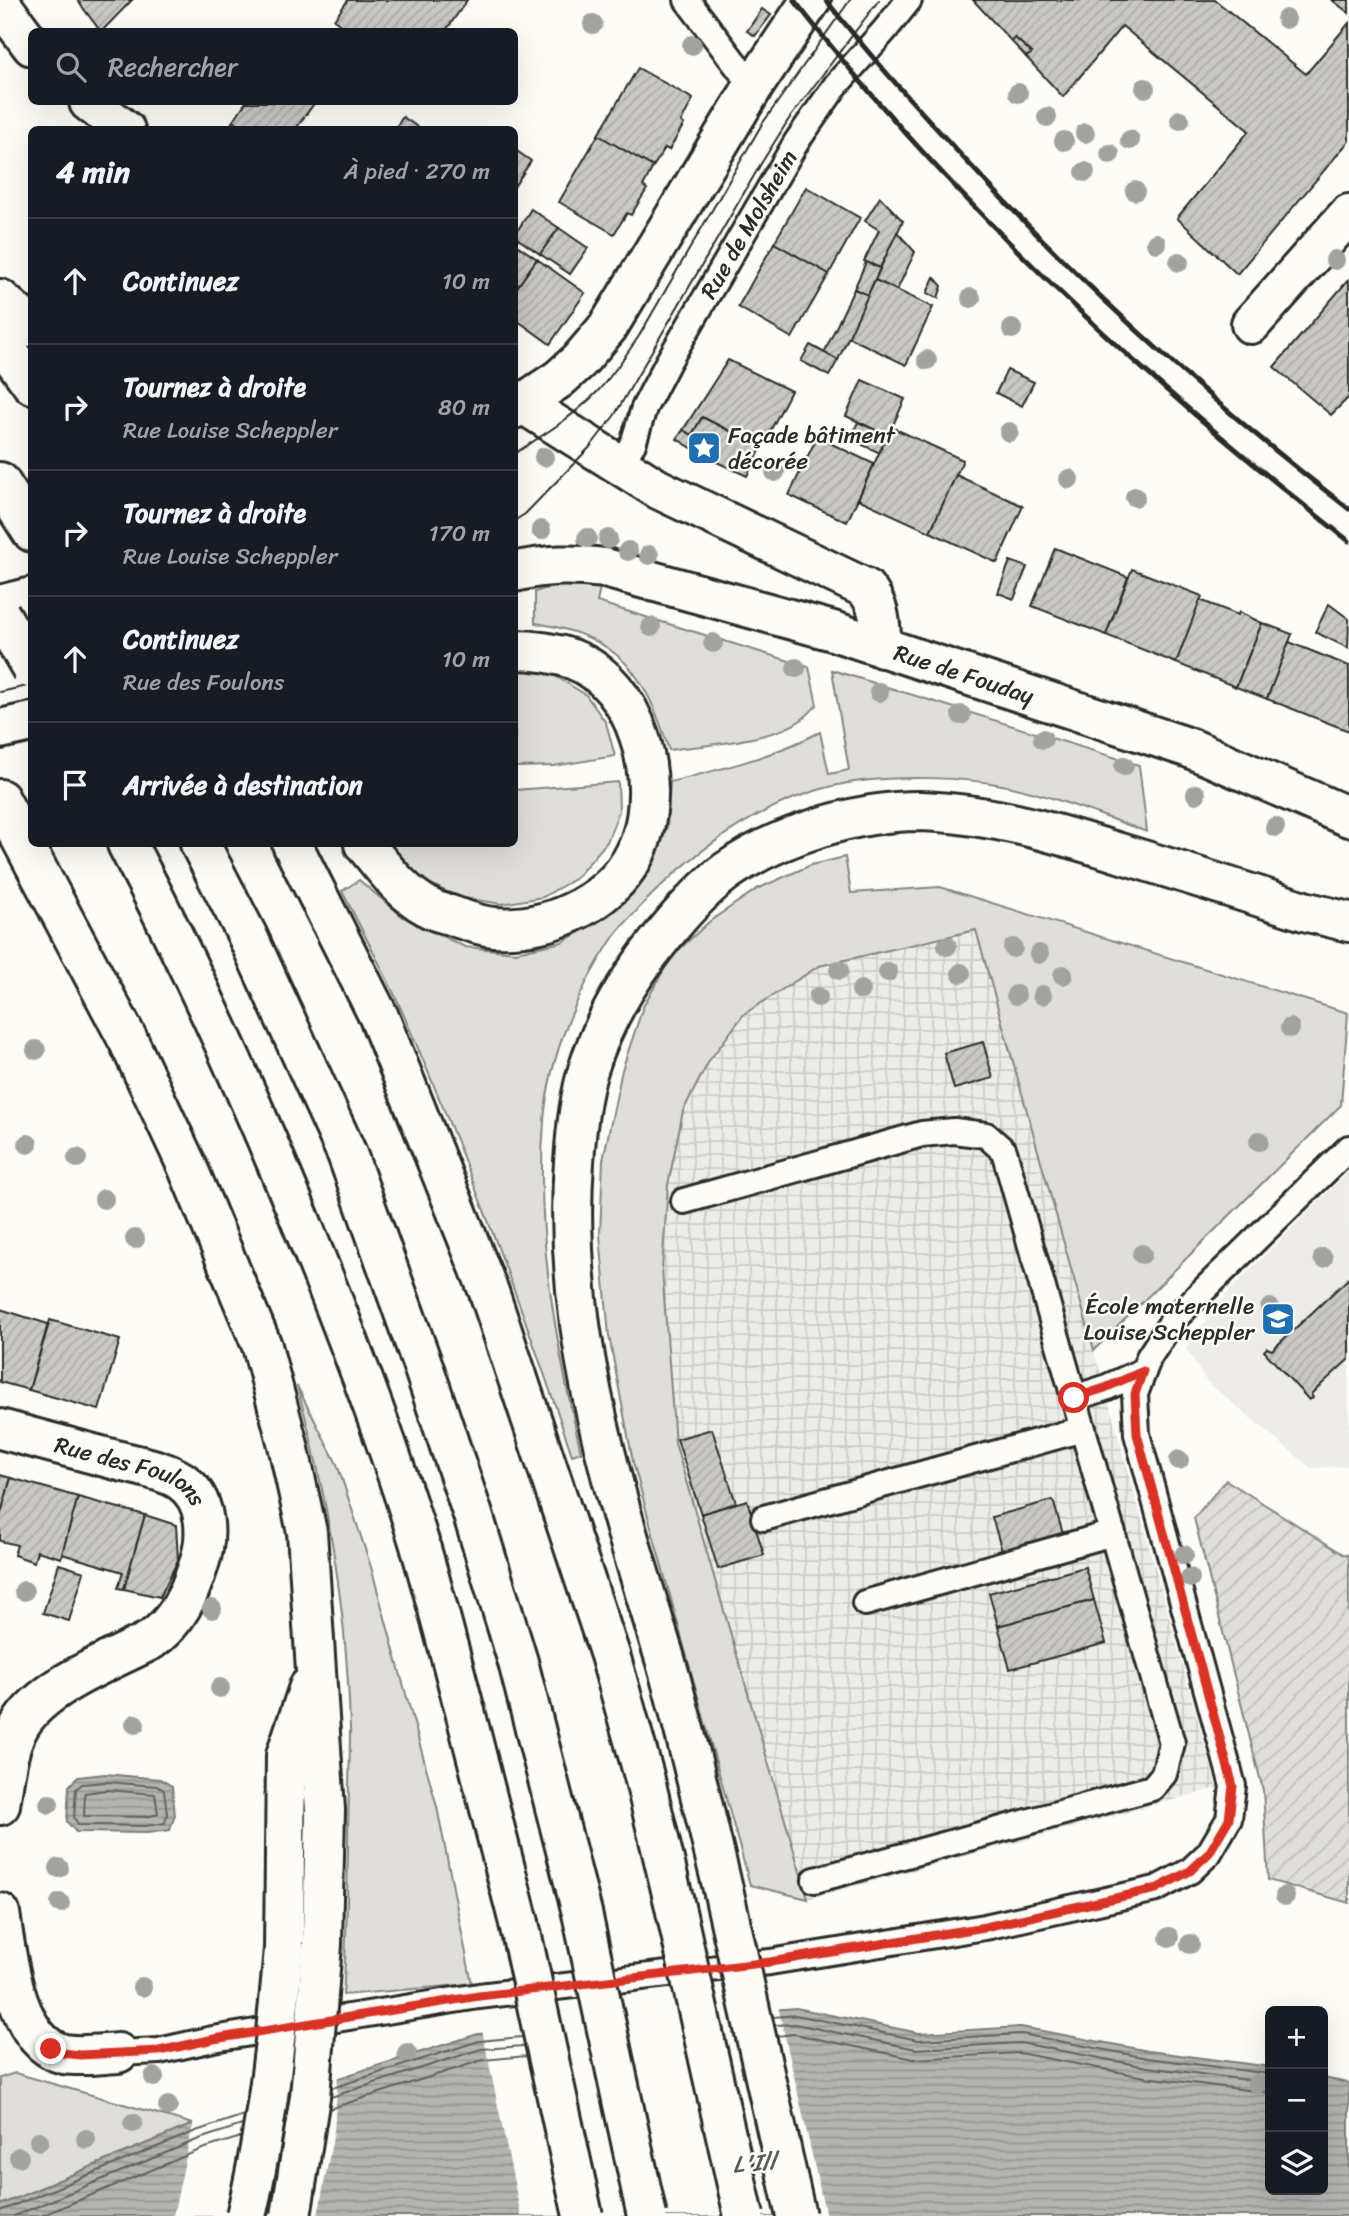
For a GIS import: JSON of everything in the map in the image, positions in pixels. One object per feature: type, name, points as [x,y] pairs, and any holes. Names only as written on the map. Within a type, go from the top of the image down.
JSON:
[{"type":"main road","points":[[518,403],[559,379],[579,361],[608,327],[752,87],[811,0]]},
{"type":"main road","points":[[0,3],[28,42]]},
{"type":"main road","points":[[93,105],[120,126]]},
{"type":"main road","points":[[1251,324],[1344,229]]},
{"type":"main road","points":[[0,299],[28,324]]},
{"type":"main road","points":[[0,340],[28,378]]},
{"type":"main road","name":"Rue de Fouday","points":[[518,405],[658,489],[865,588],[874,598],[879,611],[882,648],[1190,748],[1349,817]]},
{"type":"main road","points":[[0,482],[28,526]]},
{"type":"main road","points":[[518,571],[566,563],[605,568],[814,625],[882,648]]},
{"type":"main road","points":[[0,605],[28,598]]},
{"type":"main road","points":[[0,614],[28,662]]},
{"type":"main road","points":[[367,847],[393,880],[428,908],[493,927],[545,923],[573,913],[601,894],[623,873],[640,842],[648,794],[647,766],[641,740],[615,691],[597,675],[574,660],[549,653],[518,650]]},
{"type":"main road","points":[[0,729],[28,723]]},
{"type":"main road","points":[[2,803],[128,1040],[187,1166],[262,1346],[307,1532],[325,1810],[322,1944],[310,2097],[290,2216]]},
{"type":"main road","points":[[796,2216],[723,1889],[667,1665],[600,1438],[577,1304],[572,1245],[572,1193],[577,1125],[588,1071],[607,1021],[628,982],[694,900],[728,870],[766,849],[809,831],[862,816],[918,811],[1032,826],[1304,911],[1349,922]]},
{"type":"main road","points":[[129,847],[168,922],[241,1077],[289,1190],[367,1388],[418,1541],[519,1923],[583,2216]]},
{"type":"main road","points":[[203,847],[247,935],[347,1154],[419,1353],[473,1515],[518,1662],[582,1913],[647,2216]]},
{"type":"main road","points":[[294,847],[379,1017],[489,1292],[610,1655],[644,1776],[744,2216]]},
{"type":"main road","name":"Rue des Foulons","points":[[0,1429],[150,1469],[181,1481],[196,1496],[203,1516],[205,1538],[193,1581],[179,1612],[167,1629],[47,1696],[20,1725],[14,1739],[0,1805]]},
{"type":"main road","points":[[246,2216],[277,2036],[284,1949],[286,1755],[317,1665]]},
{"type":"main road","points":[[0,1913],[12,1978],[20,2008],[30,2029],[51,2049],[62,2053],[118,2053]]},
{"type":"lane","points":[[687,0],[752,87]]},
{"type":"lane","name":"Rue de Molsheim","points":[[618,465],[633,444],[644,408],[668,362],[797,141],[836,85],[909,0]]},
{"type":"lane","points":[[684,1201],[922,1134],[954,1131],[986,1135],[1004,1151],[1172,1743],[1164,1774],[1152,1788],[815,1880]]},
{"type":"lane","points":[[118,2053],[159,2051],[214,2039],[479,1996],[770,1962],[985,1927],[1156,1889],[1190,1871],[1209,1853],[1229,1819],[1233,1786],[1137,1434],[1135,1394],[1149,1357],[1173,1320],[1349,1148]]},
{"type":"lane","points":[[1074,1398],[1143,1371]]},
{"type":"lane","points":[[764,1518],[1083,1429]]},
{"type":"lane","points":[[865,1603],[1112,1534]]},
{"type":"shaded area","points":[[572,580],[601,583],[597,602],[809,667],[817,705],[801,720],[774,732],[738,741],[669,750],[650,699],[624,662],[608,648],[588,637],[535,623],[535,592]]},
{"type":"shaded area","points":[[518,665],[552,674],[586,695],[606,723],[615,756],[554,766],[518,767]]},
{"type":"shaded area","points":[[832,670],[1139,765],[1147,832],[1057,800],[1002,785],[931,778],[861,781],[798,797],[740,825],[686,864],[639,908],[613,938],[577,1002],[552,1073],[544,1121],[542,1205],[545,1246],[563,1370],[581,1452],[572,1455],[511,1282],[445,1112],[397,1000],[342,891],[359,880],[403,917],[465,947],[516,952],[562,942],[609,915],[638,882],[667,827],[670,782],[765,755],[820,732],[829,774],[849,770]]},
{"type":"shaded area","points":[[618,782],[619,811],[607,842],[576,878],[543,897],[502,904],[457,897],[423,880],[387,847],[518,847],[518,790]]},
{"type":"shaded area","points":[[845,857],[851,893],[940,887],[1348,1013],[1341,1105],[1094,1350],[976,930],[819,966],[744,1014],[709,1061],[683,1111],[668,1185],[662,1269],[675,1443],[808,1899],[750,1885],[633,1462],[609,1336],[600,1235],[603,1160],[622,1070],[643,1007],[671,957],[710,921],[757,889],[811,865]]},
{"type":"shaded area","points":[[976,930],[1217,1788],[808,1899],[675,1443],[662,1269],[668,1185],[683,1111],[709,1061],[744,1014],[819,966]]},
{"type":"shaded area","name":"École maternelle Louise Scheppler","points":[[1349,1171],[1349,1466],[1311,1468],[1207,1382],[1186,1348],[1230,1290]]},
{"type":"shaded area","points":[[297,1386],[337,1464],[371,1567],[437,1807],[472,1984],[343,1995],[350,1757],[345,1642],[327,1513]]},
{"type":"shaded area","points":[[1226,1480],[1343,1554],[1349,1555],[1349,1903],[1268,1880],[1263,1790],[1194,1518]]},
{"type":"shaded area","points":[[15,2073],[193,2124],[0,2205],[0,2078]]},
{"type":"water","points":[[105,1774],[160,1779],[172,1786],[175,1815],[170,1830],[147,1833],[76,1832],[67,1822],[69,1786],[78,1777]]},
{"type":"water","name":"L'Ill","points":[[796,2008],[919,2033],[1021,2027],[1149,2051],[1265,2066],[1265,2195],[1328,2195],[1328,2079],[1349,2083],[1349,2216],[0,2216],[0,2205],[193,2124],[478,2034]]},
{"type":"pier","points":[[778,2006],[826,2216],[521,2216],[482,2030]]},
{"type":"pier","points":[[338,2075],[334,2131],[318,2216],[173,2216],[194,2120]]},
{"type":"building","points":[[132,0],[105,28],[98,28],[78,1]]},
{"type":"building","points":[[348,0],[467,0],[448,28],[345,28],[334,20]]},
{"type":"building","points":[[973,0],[1215,0],[1306,74],[1349,23],[1349,141],[1237,274],[1177,218],[1249,131],[1122,26],[1063,97],[1026,57],[1032,53],[1015,38],[1011,41]]},
{"type":"building","points":[[1332,0],[1349,0],[1349,13]]},
{"type":"building","points":[[762,9],[771,15],[755,36],[747,31]]},
{"type":"building","points":[[1015,38],[1032,53],[1026,57],[1011,41]]},
{"type":"building","points":[[638,68],[693,99],[681,122],[684,124],[669,150],[665,148],[653,167],[598,135]]},
{"type":"building","points":[[244,105],[313,105],[298,126],[240,126],[233,121]]},
{"type":"building","points":[[403,117],[416,126],[397,126]]},
{"type":"building","points":[[598,135],[653,167],[643,186],[647,189],[631,215],[627,213],[614,234],[559,202]]},
{"type":"building","points":[[518,152],[531,161],[518,181]]},
{"type":"building","points":[[806,187],[860,218],[829,274],[774,243]]},
{"type":"building","points":[[880,197],[903,221],[880,268],[864,261],[879,230],[865,221]]},
{"type":"building","points":[[531,209],[559,228],[540,254],[518,239],[518,230]]},
{"type":"building","points":[[559,228],[588,248],[570,274],[540,254]]},
{"type":"building","points":[[897,232],[915,252],[897,290],[875,280]]},
{"type":"building","points":[[774,243],[829,274],[792,338],[738,307]]},
{"type":"building","points":[[518,246],[537,259],[518,286]]},
{"type":"building","points":[[537,259],[585,293],[550,344],[518,321],[518,286]]},
{"type":"building","points":[[866,262],[880,268],[868,295],[854,289]]},
{"type":"building","points":[[934,277],[942,286],[938,298],[927,293]]},
{"type":"building","points":[[1349,279],[1349,397],[1331,415],[1274,367]]},
{"type":"building","points":[[875,280],[933,307],[906,365],[848,337]]},
{"type":"building","points":[[854,289],[868,295],[838,360],[824,353]]},
{"type":"building","points":[[810,345],[838,360],[829,376],[801,361]]},
{"type":"building","points":[[728,360],[791,391],[762,447],[702,417],[692,435],[683,430]]},
{"type":"building","points":[[1007,370],[1034,382],[1022,406],[996,393]]},
{"type":"building","points":[[862,380],[905,399],[888,436],[846,416]]},
{"type":"building","points":[[702,417],[762,447],[747,476],[708,458],[677,439],[683,430],[692,435]]},
{"type":"building","points":[[858,422],[888,436],[880,453],[850,439]]},
{"type":"building","points":[[891,427],[963,460],[930,532],[858,499]]},
{"type":"building","points":[[817,437],[874,464],[847,522],[789,495]]},
{"type":"building","points":[[956,475],[1023,506],[997,563],[930,532]]},
{"type":"building","points":[[1055,548],[1128,577],[1106,635],[1032,606]]},
{"type":"building","points":[[1010,561],[1027,567],[1014,599],[998,593]]},
{"type":"building","points":[[1132,569],[1202,596],[1176,663],[1106,635]]},
{"type":"building","points":[[1200,600],[1238,615],[1239,612],[1262,623],[1236,687],[1176,663]]},
{"type":"building","points":[[1329,604],[1349,619],[1348,648],[1315,632]]},
{"type":"building","points":[[1262,623],[1292,634],[1267,699],[1236,687]]},
{"type":"building","points":[[1289,642],[1349,666],[1349,731],[1267,699]]},
{"type":"building","points":[[983,1042],[993,1078],[954,1089],[944,1053]]},
{"type":"building","name":"École maternelle Louise Scheppler","points":[[1349,1278],[1349,1359],[1311,1394],[1313,1398],[1309,1400],[1264,1351],[1267,1348],[1272,1350]]},
{"type":"building","points":[[0,1309],[48,1324],[29,1390],[0,1382]]},
{"type":"building","points":[[50,1320],[120,1340],[99,1410],[29,1390]]},
{"type":"building","points":[[712,1429],[736,1503],[701,1514],[677,1439]]},
{"type":"building","points":[[0,1475],[11,1478],[0,1517]]},
{"type":"building","points":[[11,1478],[78,1497],[61,1558],[37,1551],[34,1562],[14,1555],[17,1545],[0,1541],[0,1517]]},
{"type":"building","points":[[78,1497],[145,1515],[124,1589],[118,1588],[123,1572],[62,1554]]},
{"type":"building","points":[[747,1500],[764,1555],[718,1569],[701,1514]]},
{"type":"building","points":[[1053,1500],[1063,1534],[1002,1551],[992,1517]]},
{"type":"building","points":[[145,1515],[176,1525],[178,1560],[160,1597],[124,1589]]},
{"type":"building","points":[[59,1564],[84,1572],[69,1621],[43,1613]]},
{"type":"building","points":[[1085,1567],[1094,1600],[998,1626],[989,1593]]},
{"type":"building","points":[[1094,1600],[1106,1643],[1010,1669],[998,1626]]},
{"type":"tram line","points":[[518,451],[578,410],[614,372],[639,336],[762,124],[850,0]]},
{"type":"tram line","points":[[518,518],[590,447],[614,416],[789,119],[879,0]]},
{"type":"tram line","points":[[0,652],[28,648]]},
{"type":"tram line","points":[[0,692],[28,686]]},
{"type":"railway","points":[[794,0],[855,76],[920,149],[1055,287],[1199,418],[1349,541]]},
{"type":"railway","points":[[826,0],[924,115],[1098,294],[1195,383],[1349,509]]},
{"type":"place","name":"Façade bâtiment décorée","points":[[704,448]]},
{"type":"place","name":"École maternelle Louise Scheppler","points":[[1278,1319]]},
{"type":"route","points":[[51,2049],[80,2055],[159,2051],[214,2039],[479,1996],[770,1962],[985,1927],[1156,1889],[1190,1871],[1209,1853],[1229,1819],[1233,1786],[1137,1434],[1135,1394],[1143,1371],[1074,1398]]}]
